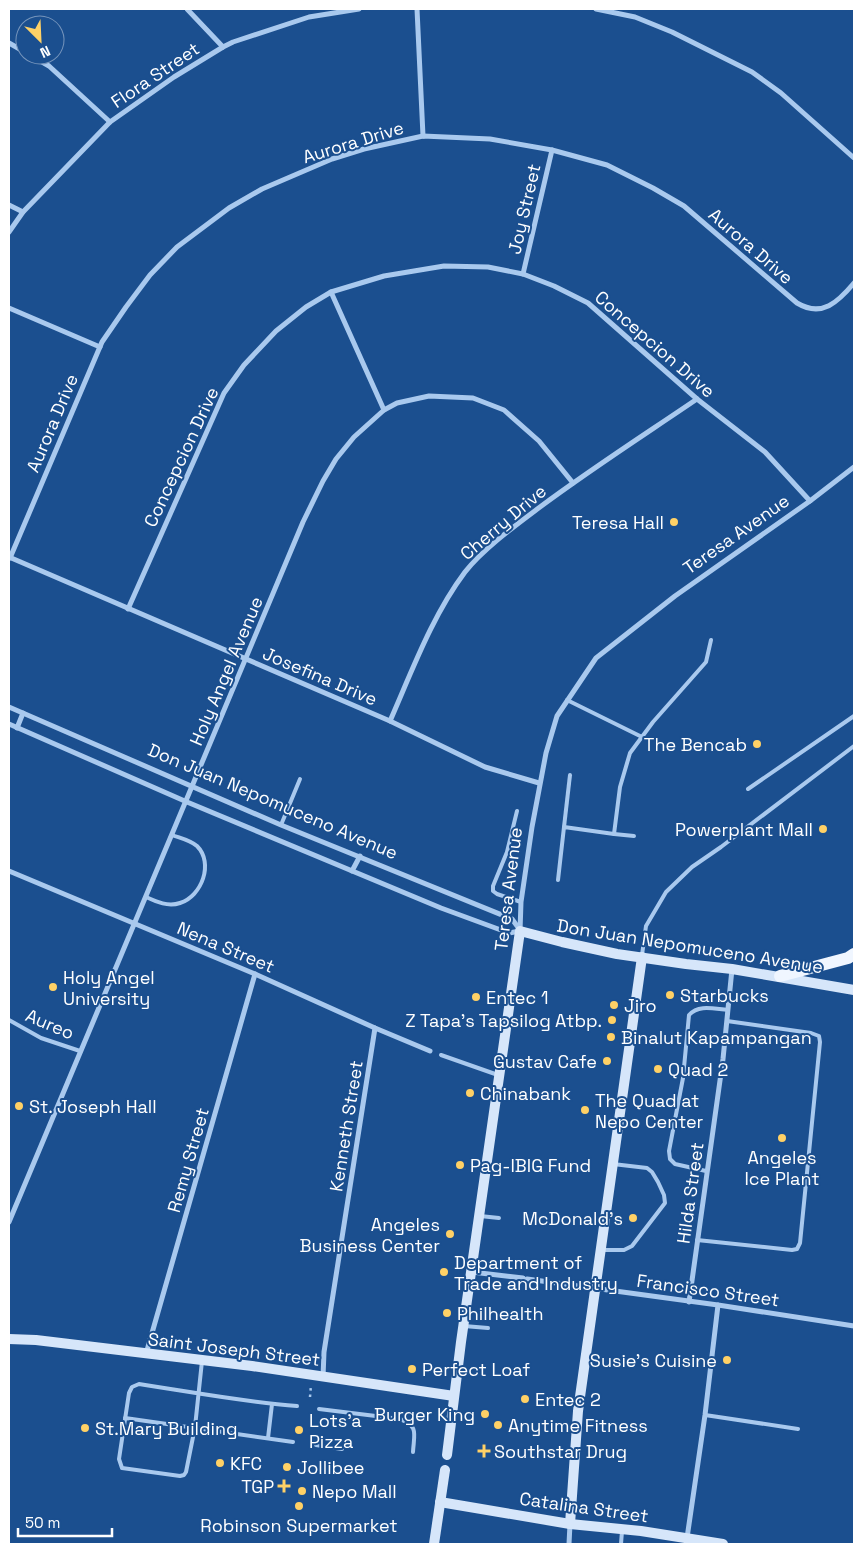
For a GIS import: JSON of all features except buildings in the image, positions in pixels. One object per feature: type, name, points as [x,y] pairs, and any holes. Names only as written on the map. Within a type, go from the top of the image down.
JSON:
[{"type":"main road","points":[[780,976],[848,958],[854,954]]},
{"type":"street","points":[[187,9],[222,47]]},
{"type":"street","name":"Flora Street","points":[[9,232],[23,212],[110,122],[174,77],[222,47],[309,17],[359,9]]},
{"type":"street","points":[[417,9],[423,136]]},
{"type":"street","points":[[596,9],[635,17],[672,32],[752,72],[781,93],[854,158]]},
{"type":"street","points":[[47,65],[110,122]]},
{"type":"street","name":"Aurora Drive","points":[[10,558],[100,347],[150,275],[177,247],[229,208],[262,189],[332,159],[364,149],[423,136],[490,139],[552,150],[607,165],[684,206],[806,309],[815,310],[827,307],[840,299],[854,283]]},
{"type":"street","name":"Joy Street","points":[[523,274],[552,150]]},
{"type":"street","points":[[9,205],[23,212]]},
{"type":"street","name":"Concepcion Drive","points":[[128,609],[224,393],[244,365],[276,331],[306,307],[331,292],[384,276],[444,266],[488,267],[523,274],[554,286],[588,303],[697,399],[764,452],[810,501]]},
{"type":"street","points":[[331,292],[384,410]]},
{"type":"street","points":[[9,308],[100,347]]},
{"type":"street","name":"Holy Angel Avenue","points":[[9,1222],[194,786],[303,522],[336,459],[354,437],[384,410],[397,403],[430,396],[473,398],[504,410],[539,440],[573,483]]},
{"type":"street","name":"Cherry Drive","points":[[390,721],[432,625],[465,572],[473,563],[513,527],[573,483],[697,399]]},
{"type":"street","name":"Teresa Avenue","points":[[445,1455],[500,1075],[520,931],[521,902],[539,783],[557,716],[596,658],[676,596],[810,501],[854,467]]},
{"type":"street","name":"Josefina Drive","points":[[10,558],[390,721],[485,767],[539,783]]},
{"type":"street","name":"Don Juan Nepomuceno Avenue","points":[[9,707],[281,824],[512,919],[520,931]]},
{"type":"street","points":[[17,728],[23,713]]},
{"type":"street","name":"Don Juan Nepomuceno Avenue","points":[[9,724],[186,802],[469,919],[509,933],[520,931],[617,954],[780,976],[854,990]]},
{"type":"street","points":[[352,871],[360,856]]},
{"type":"street","name":"Nena Street","points":[[9,871],[255,974],[430,1051]]},
{"type":"street","points":[[569,1544],[578,1410],[599,1250],[642,957]]},
{"type":"street","name":"Hilda Street","points":[[689,1302],[727,1021],[732,969]]},
{"type":"street","name":"Remy Street","points":[[146,1354],[255,974]]},
{"type":"street","name":"Kenneth Street","points":[[323,1377],[324,1352],[375,1028]]},
{"type":"street","name":"Francisco Street","points":[[472,1272],[718,1305],[854,1326]]},
{"type":"street","points":[[686,1541],[705,1415],[718,1305]]},
{"type":"street","name":"Saint Joseph Street","points":[[9,1339],[36,1340],[252,1366],[454,1396]]},
{"type":"street","points":[[434,1544],[445,1470]]},
{"type":"street","name":"Catalina Street","points":[[440,1502],[570,1524],[623,1529],[686,1541],[723,1544]]},
{"type":"lane","points":[[614,834],[620,787],[630,753],[653,722],[706,662],[711,640]]},
{"type":"lane","points":[[568,700],[642,737]]},
{"type":"lane","points":[[748,789],[854,716]]},
{"type":"lane","points":[[642,957],[646,926],[666,892],[692,866],[721,847],[854,746]]},
{"type":"lane","points":[[558,880],[570,775]]},
{"type":"lane","points":[[281,824],[300,779]]},
{"type":"lane","points":[[517,811],[493,891],[521,902]]},
{"type":"lane","points":[[564,827],[634,836]]},
{"type":"lane","points":[[146,898],[169,905],[181,903],[195,892],[204,876],[204,857],[197,846],[172,835]]},
{"type":"lane","points":[[706,1172],[675,1164],[670,1159],[669,1151],[682,1078],[690,1015],[694,1010],[700,1008],[728,1010]]},
{"type":"lane","name":"Aureo","points":[[9,1020],[41,1038],[80,1051]]},
{"type":"lane","points":[[697,1240],[792,1250],[797,1249],[800,1243],[820,1042],[818,1036],[811,1033],[727,1021]]},
{"type":"lane","points":[[441,1055],[500,1075]]},
{"type":"lane","points":[[599,1250],[624,1250],[632,1246],[664,1203],[664,1195],[658,1182],[647,1168],[612,1164]]},
{"type":"lane","points":[[480,1216],[499,1218]]},
{"type":"lane","points":[[464,1326],[488,1328]]},
{"type":"lane","points":[[202,1360],[198,1392],[195,1427],[184,1475],[122,1468],[119,1459],[129,1394],[132,1387],[139,1384],[198,1392],[272,1404],[297,1406]]},
{"type":"lane","points":[[268,1438],[272,1404]]},
{"type":"lane","points":[[319,1409],[400,1419],[409,1422],[414,1429],[413,1452]]},
{"type":"lane","points":[[705,1415],[798,1428]]},
{"type":"lane","points":[[125,1418],[294,1442]]},
{"type":"lane","points":[[316,1445],[342,1448]]},
{"type":"lane","points":[[621,1544],[623,1529]]},
{"type":"place","name":"Teresa Hall","points":[[674,522]]},
{"type":"place","name":"The Bencab","points":[[757,744]]},
{"type":"place","name":"Powerplant Mall","points":[[823,829]]},
{"type":"place","name":"Holy Angel University","points":[[53,987]]},
{"type":"place","name":"Starbucks","points":[[670,995]]},
{"type":"place","name":"Entec 1","points":[[476,997]]},
{"type":"place","name":"Jiro","points":[[614,1005]]},
{"type":"place","name":"Z Tapa's Tapsilog Atbp.","points":[[612,1020]]},
{"type":"place","name":"Binalut Kapampangan","points":[[611,1037]]},
{"type":"place","name":"Gustav Cafe","points":[[607,1061]]},
{"type":"place","name":"Quad 2","points":[[658,1069]]},
{"type":"place","name":"Chinabank","points":[[470,1093]]},
{"type":"place","name":"St. Joseph Hall","points":[[19,1106]]},
{"type":"place","name":"The Quad at Nepo Center","points":[[585,1110]]},
{"type":"place","name":"Angeles Ice Plant","points":[[782,1138]]},
{"type":"place","name":"Pag-IBIG Fund","points":[[460,1165]]},
{"type":"place","name":"McDonald's","points":[[633,1218]]},
{"type":"place","name":"Angeles Business Center","points":[[450,1234]]},
{"type":"place","name":"Department of Trade and Industry","points":[[444,1272]]},
{"type":"place","name":"Philhealth","points":[[447,1313]]},
{"type":"place","name":"Susie's Cuisine","points":[[727,1360]]},
{"type":"place","name":"Perfect Loaf","points":[[412,1369]]},
{"type":"place","name":"Entec 2","points":[[525,1399]]},
{"type":"place","name":"Burger King","points":[[485,1414]]},
{"type":"place","name":"Anytime Fitness","points":[[498,1425]]},
{"type":"place","name":"St.Mary Building","points":[[85,1428]]},
{"type":"place","name":"Lots'a Pizza","points":[[299,1430]]},
{"type":"place","name":"Southstar Drug","points":[[484,1451]]},
{"type":"place","name":"KFC","points":[[220,1463]]},
{"type":"place","name":"Jollibee","points":[[287,1467]]},
{"type":"place","name":"TGP","points":[[284,1486]]},
{"type":"place","name":"Nepo Mall","points":[[302,1491]]},
{"type":"place","name":"Robinson Supermarket","points":[[299,1506]]}]
